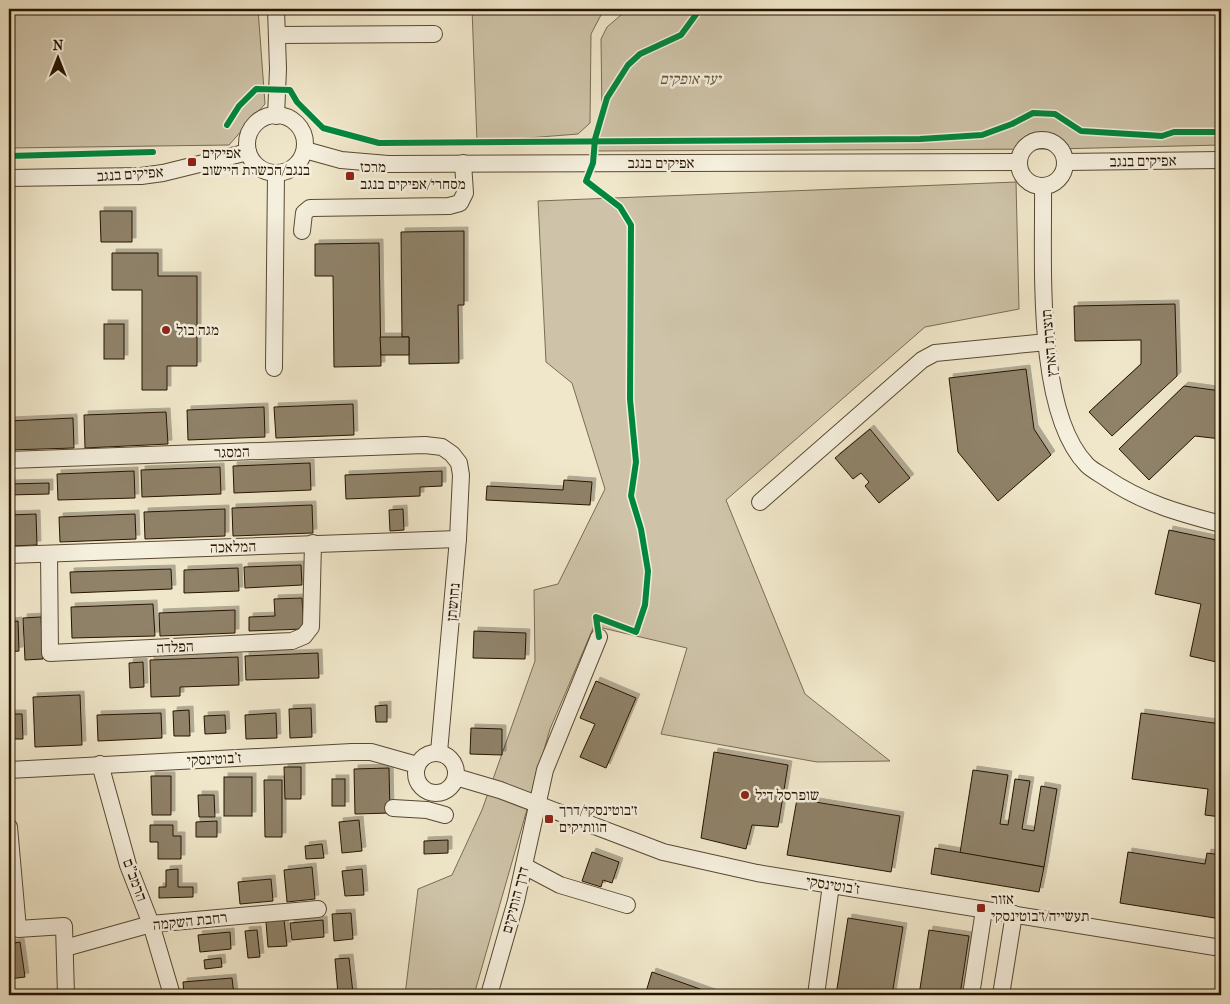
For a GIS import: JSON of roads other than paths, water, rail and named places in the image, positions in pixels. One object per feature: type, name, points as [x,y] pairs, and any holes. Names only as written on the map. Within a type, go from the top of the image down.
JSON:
[{"type":"street","points":[[276,9],[278,35],[276,116]]},
{"type":"street","points":[[278,35],[434,34]]},
{"type":"street","points":[[276,116],[287,118],[297,124],[305,139],[305,150],[297,165],[287,171],[276,173],[260,168],[248,152],[248,139],[252,128],[260,120],[276,116]]},
{"type":"street","points":[[1046,140],[1060,148],[1065,162],[1061,176],[1056,181],[1043,186],[1026,179],[1019,162],[1020,155],[1030,142],[1046,140]]},
{"type":"street","name":"אפיקים בנגב","points":[[305,150],[341,160],[388,164],[1019,162]]},
{"type":"street","name":"אפיקים בנגב","points":[[9,178],[148,175],[194,166],[248,152]]},
{"type":"street","name":"אפיקים בנגב","points":[[1065,162],[1221,160]]},
{"type":"street","points":[[302,232],[304,213],[310,208],[449,206],[460,203],[465,193],[463,164]]},
{"type":"street","points":[[274,368],[276,173]]},
{"type":"street","name":"תוצרת הארץ","points":[[1043,186],[1048,370],[1065,431],[1087,465],[1120,488],[1162,508],[1221,524]]},
{"type":"street","points":[[760,502],[922,360],[935,353],[1047,342]]},
{"type":"street","name":"המסגר","points":[[9,460],[424,445],[442,447],[452,454]]},
{"type":"street","name":"נחושתן","points":[[439,752],[458,539],[461,475],[458,463],[452,454]]},
{"type":"street","name":"המלאכה","points":[[9,555],[458,539]]},
{"type":"street","name":"הפלדה","points":[[49,554],[50,653],[292,641],[304,636],[311,627],[313,543]]},
{"type":"street","name":"דרך הותיקים","points":[[489,995],[524,866],[546,770],[599,637]]},
{"type":"street","name":"ז'בוטינסקי","points":[[9,770],[352,752],[371,752],[417,765]]},
{"type":"street","points":[[439,752],[453,761],[456,777],[450,788],[438,793],[431,792],[420,785],[416,779],[417,765],[423,756],[439,752]]},
{"type":"street","name":"הרמב\"ם","points":[[100,764],[128,865],[151,924],[172,995]]},
{"type":"street","name":"ז'בוטינסקי","points":[[456,777],[500,790],[663,852],[757,873],[1221,948]]},
{"type":"street","points":[[427,810],[431,792]]},
{"type":"street","points":[[393,808],[427,810],[445,815]]},
{"type":"street","points":[[9,827],[18,929],[64,926],[66,995]]},
{"type":"street","points":[[524,866],[560,885],[627,905]]},
{"type":"street","points":[[816,995],[831,885]]},
{"type":"street","name":"רחבת השקמה","points":[[64,948],[151,924],[318,909]]},
{"type":"street","points":[[971,995],[984,910]]},
{"type":"street","points":[[1001,995],[1014,914]]},
{"type":"place","name":"אפיקים בנגב/הכשרת היישוב","points":[[192,162]]},
{"type":"place","name":"מרכז מסחרי/אפיקים בנגב","points":[[350,176]]},
{"type":"place","name":"מגה בול","points":[[166,330]]},
{"type":"place","name":"שופרסל דיל","points":[[745,795]]},
{"type":"place","name":"ז׳בוטינסקי/דרך הוותיקים","points":[[549,819]]},
{"type":"place","name":"אזור תעשייה/ז׳בוטינסקי","points":[[981,908]]},
{"type":"park label","name":"יער אופקים","points":[[690,79]]}]
